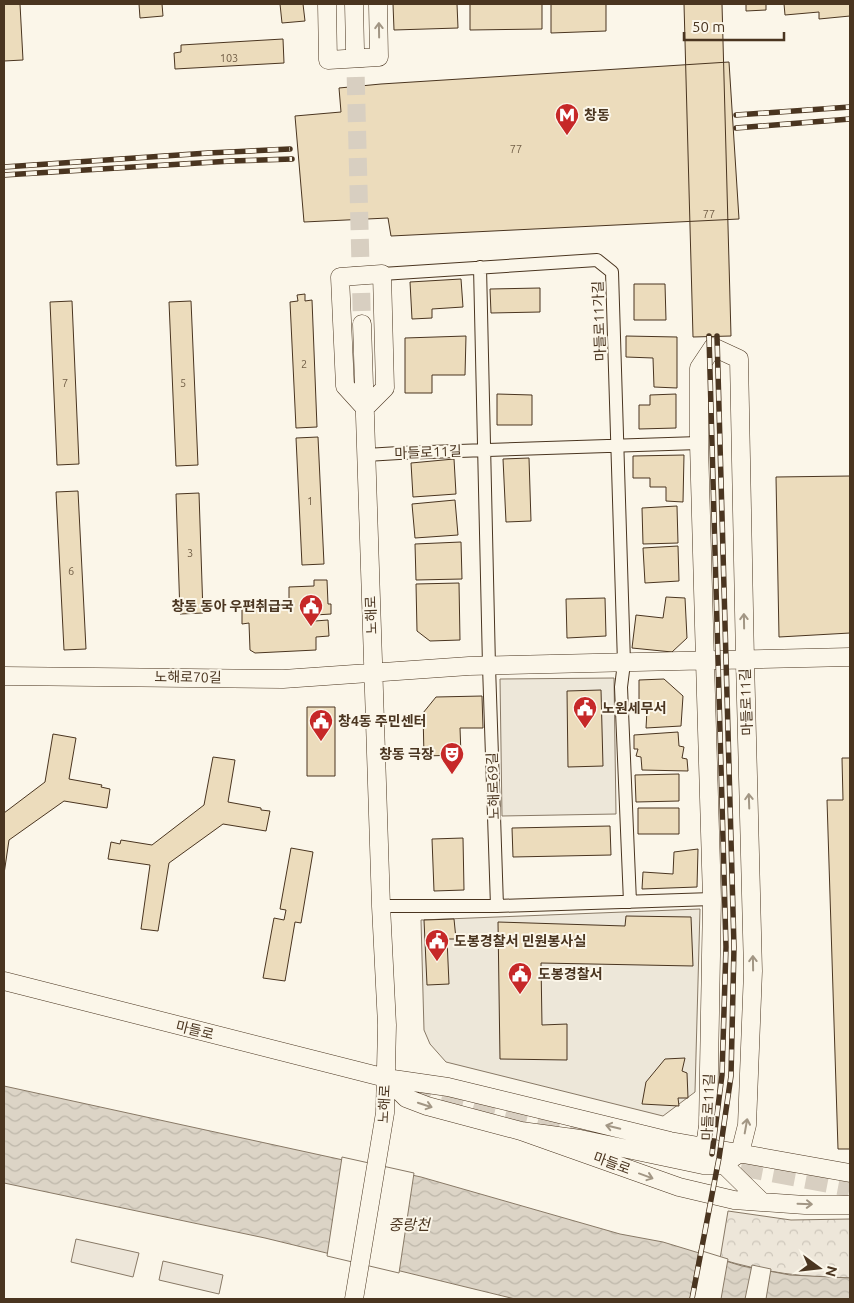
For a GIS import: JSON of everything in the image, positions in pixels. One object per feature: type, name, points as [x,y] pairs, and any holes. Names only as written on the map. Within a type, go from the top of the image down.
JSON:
[{"type":"main road","points":[[327,4],[328,60],[379,57],[378,4]]},
{"type":"main road","points":[[354,4],[355,50]]},
{"type":"main road","points":[[382,274],[385,388],[365,408],[345,386],[340,277],[382,274]]},
{"type":"main road","name":"노해로","points":[[354,1299],[385,1113],[388,1025],[381,906],[362,324]]},
{"type":"main road","name":"마들로11길","points":[[740,1152],[747,1124],[753,971],[740,359],[713,346],[699,368],[704,661],[712,899],[708,1108],[705,1146],[722,1165],[761,1201]]},
{"type":"main road","points":[[373,673],[489,666],[850,657]]},
{"type":"main road","name":"노해로70길","points":[[4,676],[283,679],[373,673]]},
{"type":"main road","name":"마들로","points":[[4,981],[386,1078],[448,1087],[670,1141],[850,1173]]},
{"type":"main road","name":"마들로","points":[[386,1078],[406,1098],[428,1106],[521,1131],[679,1187],[734,1200],[805,1205],[850,1204]]},
{"type":"main road","points":[[670,1141],[689,1136],[699,1129],[708,1108]]},
{"type":"main road","points":[[521,1131],[580,1138],[703,1165],[722,1165],[740,1152]]},
{"type":"street","name":"마들로11가길","points":[[382,274],[597,260],[612,272],[618,447]]},
{"type":"street","points":[[480,267],[484,451]]},
{"type":"street","name":"마들로11길","points":[[366,455],[699,443]]},
{"type":"street","points":[[618,447],[624,663],[622,687],[630,902]]},
{"type":"street","name":"노해로69길","points":[[484,451],[497,906]]},
{"type":"street","points":[[381,906],[497,906],[712,899]]},
{"type":"green space","points":[[728,1211],[791,1220],[850,1219],[850,1278],[784,1273],[720,1259]]},
{"type":"green space","points":[[76,1239],[139,1253],[133,1277],[71,1262]]},
{"type":"green space","points":[[163,1261],[223,1275],[219,1294],[159,1280]]},
{"type":"shaded area","points":[[614,678],[616,814],[502,816],[500,679]]},
{"type":"shaded area","points":[[700,909],[695,1092],[663,1116],[446,1062],[430,1044],[424,1030],[421,920]]},
{"type":"water","name":"중랑천","points":[[4,1086],[421,1177],[620,1234],[663,1242],[742,1266],[790,1275],[850,1278],[850,1299],[515,1299],[265,1238],[4,1183]]},
{"type":"pier","points":[[342,1157],[414,1173],[399,1273],[327,1256]]},
{"type":"pier","points":[[699,1250],[728,1259],[721,1299],[690,1299]]},
{"type":"pier","points":[[752,1265],[771,1269],[766,1299],[745,1299]]},
{"type":"building","points":[[4,4],[20,4],[23,60],[4,61]]},
{"type":"building","points":[[139,4],[162,4],[163,16],[140,18]]},
{"type":"building","points":[[280,4],[303,4],[305,21],[282,23]]},
{"type":"building","points":[[393,4],[457,4],[458,28],[394,30]]},
{"type":"building","points":[[470,4],[542,4],[542,29],[470,30]]},
{"type":"building","points":[[551,4],[606,4],[606,31],[551,33]]},
{"type":"building","points":[[684,4],[722,4],[731,336],[693,337]]},
{"type":"building","points":[[746,4],[766,4],[766,10],[746,11]]},
{"type":"building","points":[[784,4],[850,4],[850,16],[819,19],[819,12],[785,15]]},
{"type":"building","points":[[283,39],[284,63],[175,69],[174,53],[181,52],[181,45]]},
{"type":"building","points":[[729,62],[739,219],[391,236],[388,218],[304,222],[295,116],[341,112],[339,88]]},
{"type":"building","points":[[461,279],[463,307],[432,309],[432,318],[412,319],[410,282]]},
{"type":"building","points":[[634,284],[665,284],[666,320],[634,320]]},
{"type":"building","points":[[540,288],[540,312],[491,313],[490,289]]},
{"type":"building","points":[[305,294],[305,301],[312,300],[317,427],[296,428],[290,302],[298,301],[297,295]]},
{"type":"building","points":[[72,301],[79,464],[57,465],[50,302]]},
{"type":"building","points":[[191,301],[198,465],[176,466],[169,302]]},
{"type":"building","points":[[466,336],[465,375],[432,375],[432,393],[405,393],[405,338]]},
{"type":"building","points":[[626,336],[677,337],[677,388],[654,387],[653,358],[626,357]]},
{"type":"building","points":[[497,394],[532,395],[532,425],[497,425]]},
{"type":"building","points":[[676,394],[676,428],[639,429],[639,405],[650,405],[650,395]]},
{"type":"building","points":[[318,437],[324,564],[302,565],[296,438]]},
{"type":"building","points":[[684,455],[683,502],[666,501],[666,487],[650,487],[650,478],[633,478],[633,456]]},
{"type":"building","points":[[529,458],[531,521],[506,522],[503,459]]},
{"type":"building","points":[[454,459],[456,494],[413,497],[411,463]]},
{"type":"building","points":[[850,476],[850,633],[779,637],[776,477]]},
{"type":"building","points":[[78,491],[86,649],[64,650],[56,492]]},
{"type":"building","points":[[199,493],[203,613],[180,614],[176,494]]},
{"type":"building","points":[[455,500],[458,535],[415,538],[412,504]]},
{"type":"building","points":[[677,506],[678,543],[643,544],[642,508]]},
{"type":"building","points":[[461,542],[462,579],[416,580],[415,544]]},
{"type":"building","points":[[678,546],[679,581],[645,583],[643,548]]},
{"type":"building","points":[[314,580],[327,580],[328,604],[331,604],[331,614],[315,615],[315,621],[328,620],[329,636],[316,637],[316,650],[255,653],[250,650],[249,623],[242,624],[242,607],[289,605],[289,587],[314,586]]},
{"type":"building","points":[[459,583],[460,640],[430,641],[417,631],[416,584]]},
{"type":"building","points":[[666,597],[685,598],[687,638],[672,652],[632,648],[636,615],[663,618]]},
{"type":"building","points":[[605,598],[606,636],[567,638],[566,599]]},
{"type":"building","points":[[664,679],[683,696],[681,726],[646,728],[647,710],[639,711],[639,680]]},
{"type":"building","name":"노원세무서","points":[[601,690],[603,766],[568,767],[567,691]]},
{"type":"building","points":[[482,696],[483,728],[460,728],[461,755],[424,756],[423,713],[436,697]]},
{"type":"building","name":"창4동 주민센터","points":[[307,707],[335,707],[335,776],[307,776]]},
{"type":"building","points":[[678,732],[679,746],[684,747],[682,758],[687,759],[688,771],[642,770],[641,757],[636,756],[638,749],[634,749],[634,735]]},
{"type":"building","points":[[53,734],[76,738],[69,779],[102,785],[101,787],[110,789],[107,808],[64,801],[9,840],[4,874],[4,813],[45,782]]},
{"type":"building","points":[[213,757],[235,760],[228,802],[270,811],[266,831],[223,824],[169,863],[158,931],[141,929],[150,865],[108,859],[111,842],[120,844],[121,840],[152,845],[204,805]]},
{"type":"building","points":[[842,758],[850,758],[850,1149],[838,1149],[827,800],[843,800]]},
{"type":"building","points":[[679,774],[679,801],[636,802],[635,775]]},
{"type":"building","points":[[638,808],[679,808],[679,834],[638,834]]},
{"type":"building","points":[[610,826],[611,855],[513,857],[512,828]]},
{"type":"building","points":[[463,838],[464,890],[434,891],[432,839]]},
{"type":"building","points":[[291,848],[313,852],[301,923],[295,922],[285,981],[263,978],[274,918],[284,920],[286,910],[280,909]]},
{"type":"building","points":[[698,849],[697,887],[642,889],[643,872],[673,874],[674,852]]},
{"type":"building","name":"도봉경찰서","points":[[626,916],[691,917],[693,966],[541,963],[542,1025],[567,1024],[567,1060],[500,1059],[498,922],[625,926]]},
{"type":"building","name":"도봉경찰서 민원봉사실","points":[[454,919],[456,939],[447,939],[449,984],[427,985],[424,920]]},
{"type":"building","points":[[685,1058],[682,1071],[687,1073],[688,1098],[678,1098],[679,1106],[642,1104],[646,1082],[665,1059]]},
{"type":"tunnel","points":[[355,50],[362,324]]},
{"type":"tunnel","points":[[410,1088],[634,1143]]},
{"type":"tunnel","points":[[709,1159],[850,1186]]},
{"type":"railway","points":[[736,115],[850,107]]},
{"type":"railway","points":[[736,128],[850,119]]},
{"type":"railway","points":[[4,167],[290,149]]},
{"type":"railway","points":[[4,175],[292,159]]},
{"type":"railway","points":[[709,336],[726,947],[722,1075],[712,1154]]},
{"type":"railway","points":[[692,1299],[719,1158],[731,1076],[734,947],[717,336]]},
{"type":"place","name":"창동","points":[[567,136]]},
{"type":"place","name":"창동 동아 우편취급국","points":[[311,627]]},
{"type":"place","name":"노원세무서","points":[[585,729]]},
{"type":"place","name":"창4동 주민센터","points":[[321,742]]},
{"type":"place","name":"창동 극장","points":[[452,775]]},
{"type":"place","name":"도봉경찰서 민원봉사실","points":[[437,962]]},
{"type":"place","name":"도봉경찰서","points":[[520,995]]}]
